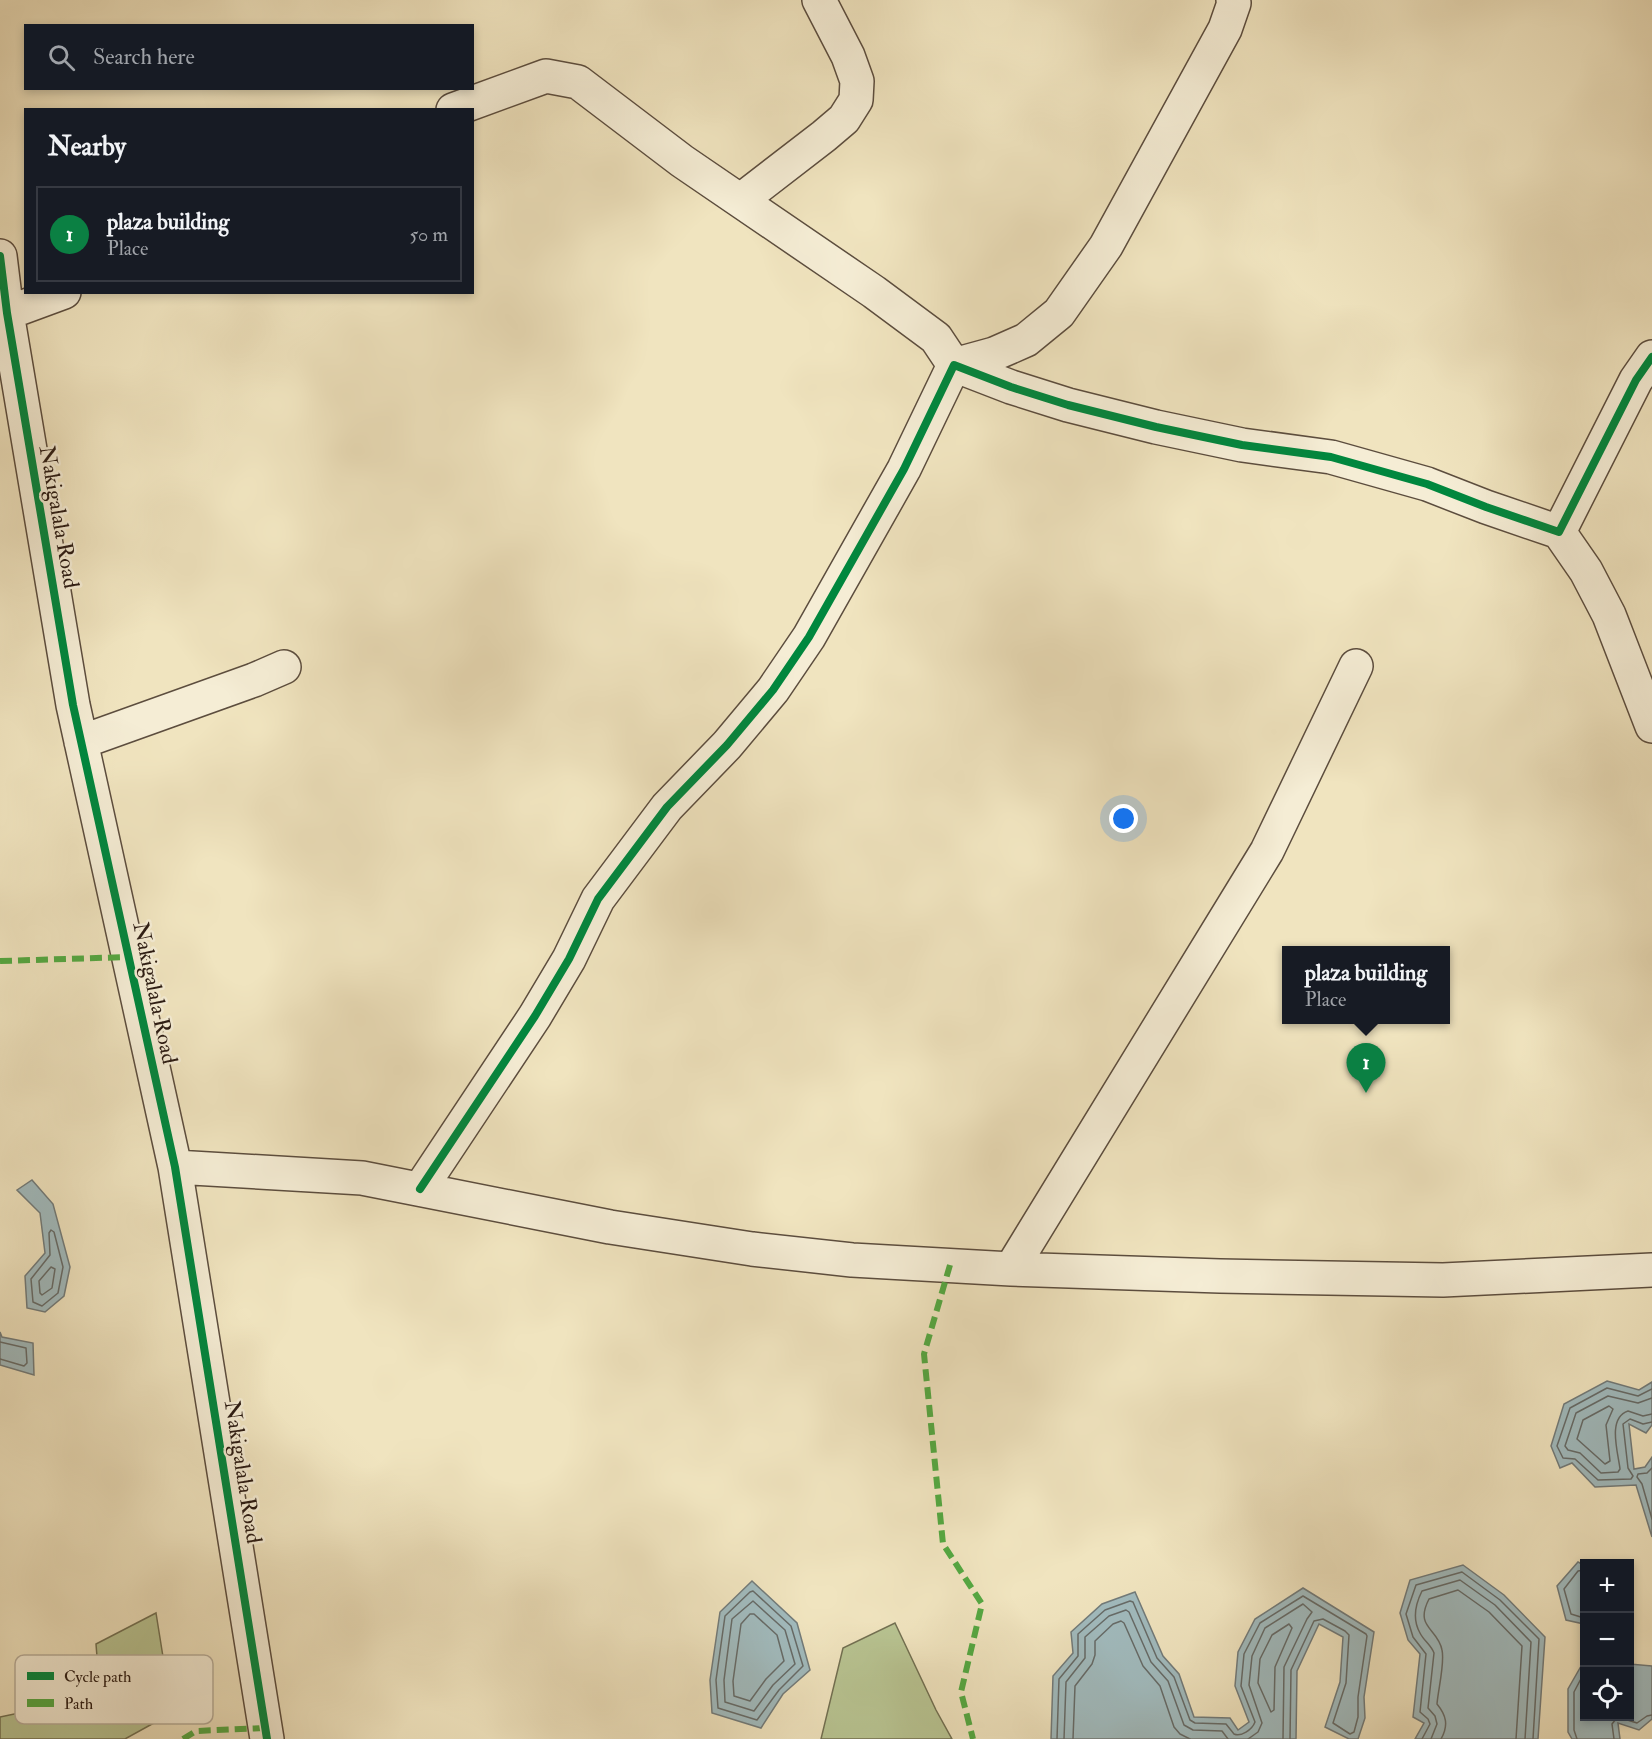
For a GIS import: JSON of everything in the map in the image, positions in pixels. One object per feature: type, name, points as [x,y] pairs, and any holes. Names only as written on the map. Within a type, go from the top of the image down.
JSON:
[{"type":"street","points":[[741,200],[831,131],[844,119],[856,100],[857,81],[848,56],[819,0]]},
{"type":"street","points":[[954,364],[994,354],[1026,340],[1059,313],[1106,246],[1226,29],[1233,0]]},
{"type":"street","points":[[458,108],[546,76],[578,82],[648,137],[874,292],[936,338],[954,364],[1011,387],[1068,405],[1156,427],[1242,446],[1331,457],[1427,484],[1559,532],[1586,571],[1609,615],[1652,726]]},
{"type":"street","name":"Nakigalala Road","points":[[0,256],[7,313],[73,705],[175,1167],[267,1739]]},
{"type":"street","points":[[7,313],[59,294]]},
{"type":"street","points":[[1559,532],[1636,380],[1652,357]]},
{"type":"street","points":[[420,1189],[535,1016],[569,959],[598,899],[667,807],[727,744],[772,690],[809,637],[904,469],[954,364]]},
{"type":"street","points":[[1011,1269],[1267,851],[1356,666]]},
{"type":"street","points":[[81,742],[284,667]]},
{"type":"street","points":[[175,1167],[362,1178],[610,1227],[752,1249],[852,1260],[1011,1269],[1443,1280],[1652,1270]]},
{"type":"green space","points":[[156,1613],[163,1655],[97,1655],[96,1644]]},
{"type":"green space","points":[[895,1623],[952,1739],[821,1739],[843,1648]]},
{"type":"green space","points":[[15,1714],[15,1724],[152,1724],[125,1739],[0,1739],[0,1717]]},
{"type":"water","points":[[32,1180],[53,1204],[70,1267],[64,1296],[45,1312],[27,1308],[25,1276],[45,1253],[40,1213],[17,1190]]},
{"type":"water","points":[[0,1332],[2,1337],[33,1343],[34,1375],[0,1365]]},
{"type":"water","points":[[1607,1381],[1639,1390],[1652,1382],[1652,1425],[1646,1433],[1629,1424],[1634,1469],[1645,1467],[1652,1457],[1652,1537],[1636,1485],[1595,1487],[1572,1463],[1560,1468],[1551,1446],[1564,1404]]},
{"type":"water","points":[[1578,1562],[1580,1563],[1580,1623],[1566,1620],[1557,1586]]},
{"type":"water","points":[[1463,1565],[1504,1595],[1545,1637],[1538,1739],[1415,1739],[1424,1723],[1413,1717],[1420,1654],[1408,1640],[1400,1613],[1410,1580]]},
{"type":"water","points":[[752,1581],[797,1623],[810,1670],[783,1694],[761,1728],[712,1713],[710,1680],[720,1612]]},
{"type":"water","points":[[1303,1588],[1374,1632],[1364,1697],[1365,1718],[1358,1739],[1349,1739],[1325,1727],[1340,1682],[1343,1637],[1319,1624],[1297,1671],[1296,1739],[1051,1739],[1053,1676],[1073,1653],[1071,1632],[1102,1604],[1135,1592],[1163,1656],[1179,1674],[1194,1717],[1230,1718],[1238,1730],[1249,1722],[1235,1686],[1238,1652],[1255,1619]]},
{"type":"water","points":[[1634,1664],[1652,1666],[1652,1719],[1639,1730],[1618,1723],[1620,1739],[1572,1739],[1568,1732],[1568,1689],[1580,1668],[1580,1721],[1634,1721]]},
{"type":"marked path","points":[[0,961],[129,957]]},
{"type":"marked path","points":[[950,1265],[924,1354],[943,1544],[982,1604],[961,1692],[973,1739]]},
{"type":"marked path","points":[[183,1739],[196,1731],[266,1728]]},
{"type":"cycle path","points":[[0,256],[7,313],[73,705],[175,1167],[267,1739]]},
{"type":"cycle path","points":[[420,1189],[535,1016],[569,959],[598,899],[667,807],[727,745],[773,690],[809,637],[904,469],[954,365],[1011,387],[1068,405],[1156,427],[1242,445],[1331,457],[1427,484],[1559,532],[1636,380],[1652,357]]},
{"type":"place","name":"plaza building","points":[[1366,1093]]}]
